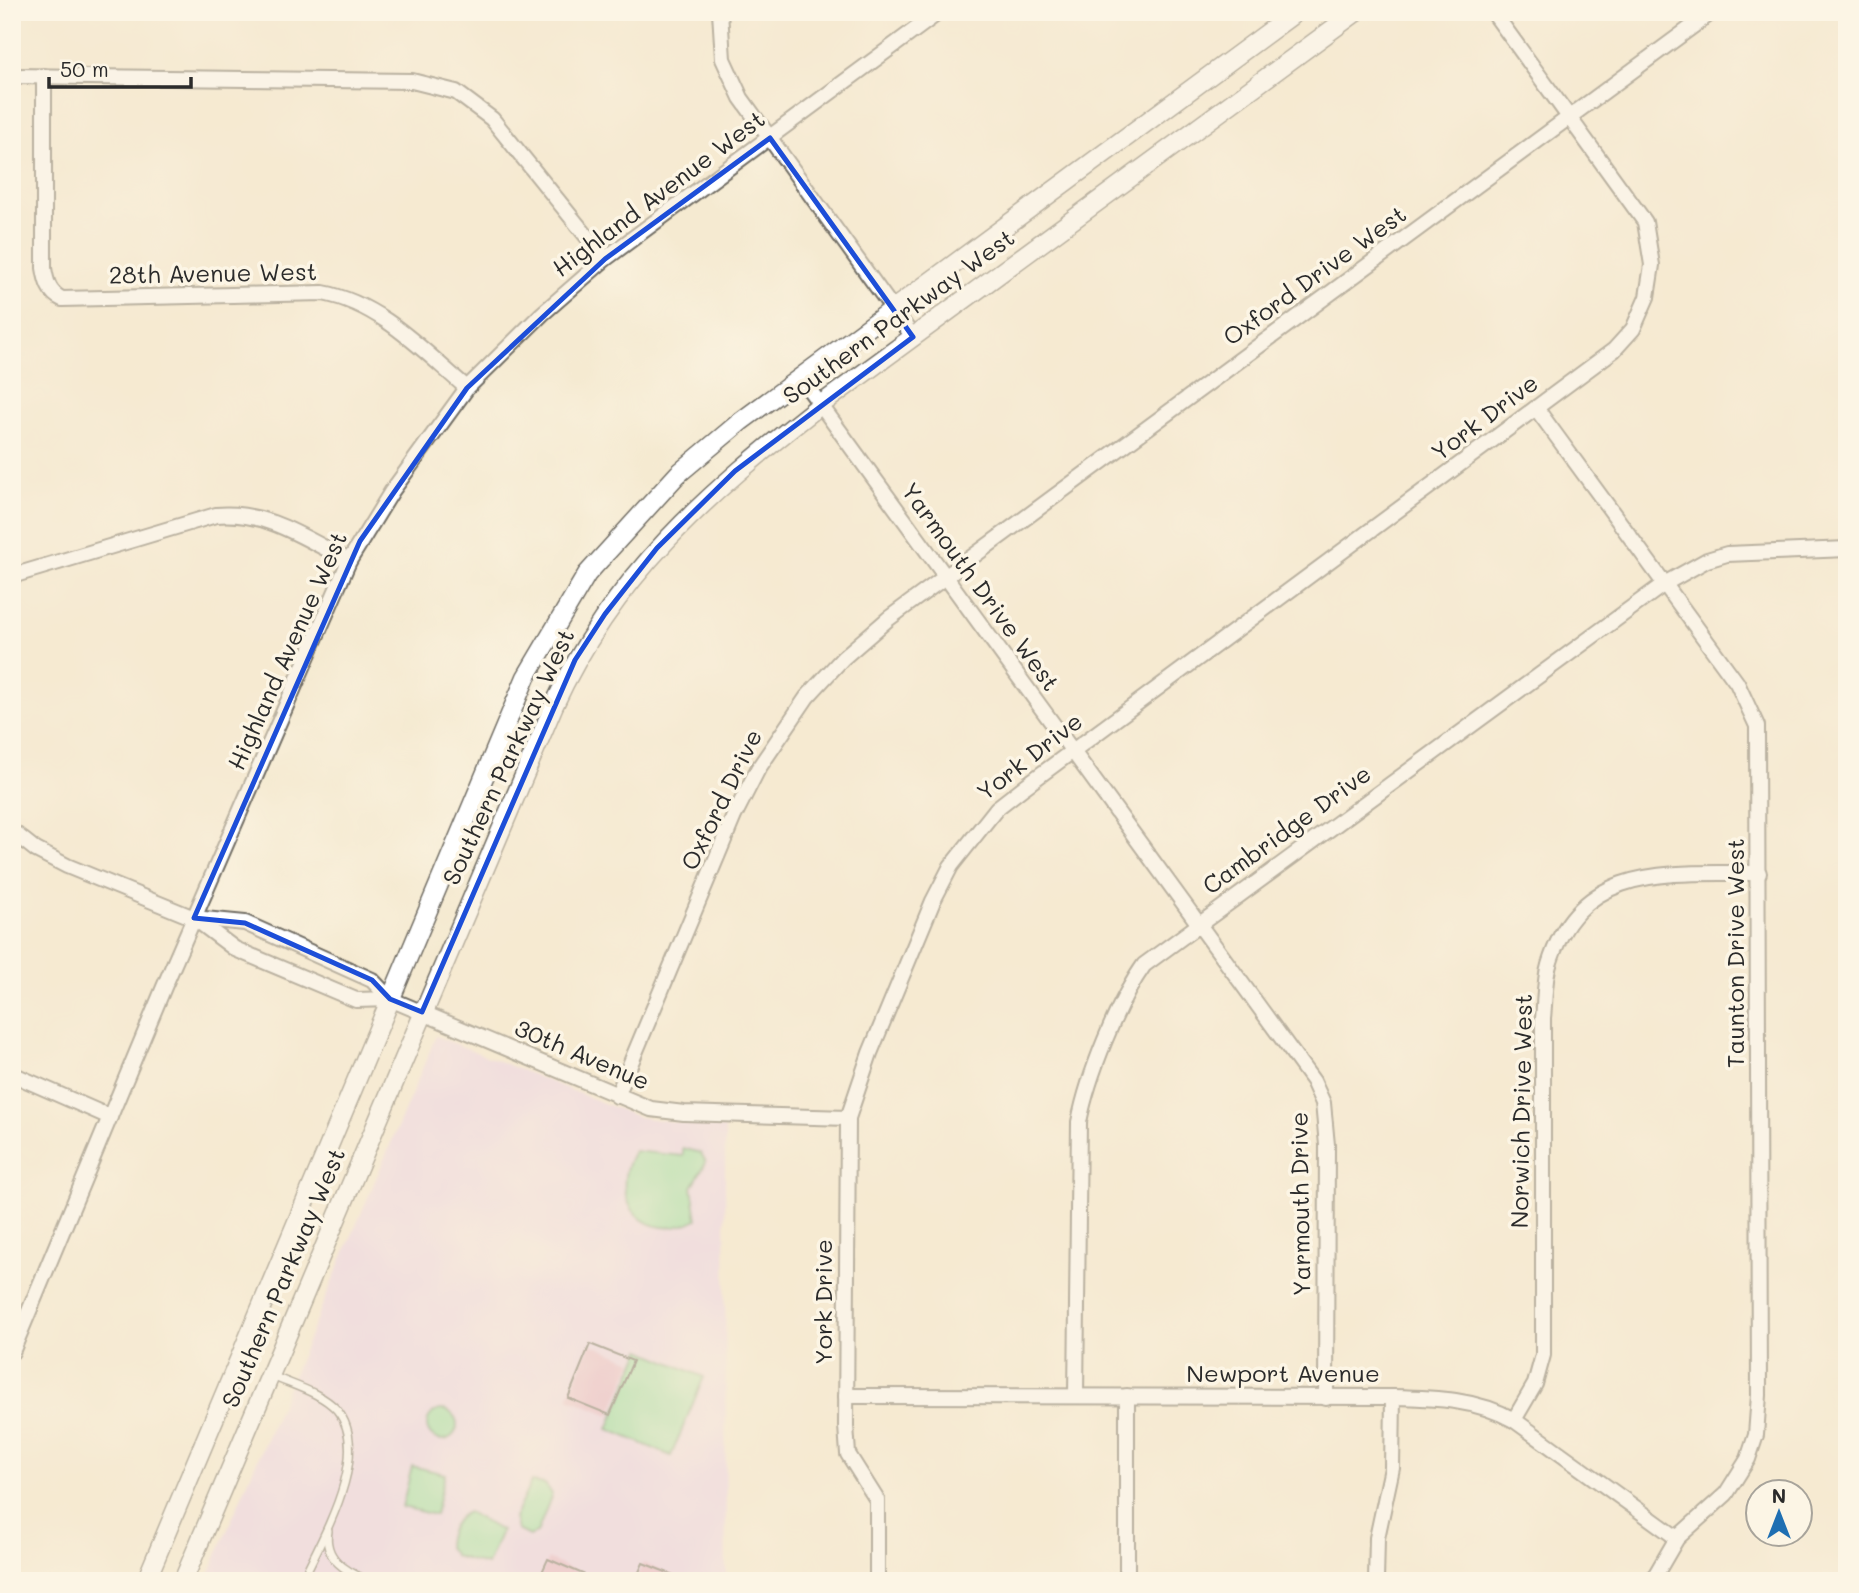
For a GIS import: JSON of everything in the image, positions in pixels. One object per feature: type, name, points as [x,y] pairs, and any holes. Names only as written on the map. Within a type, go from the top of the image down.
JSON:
[{"type":"street","points":[[720,12],[723,59],[731,80],[913,337]]},
{"type":"street","name":"Highland Avenue West","points":[[12,1352],[18,1320],[110,1117],[349,561],[392,491],[467,388],[532,323],[605,259],[939,12]]},
{"type":"street","name":"Southern Parkway West","points":[[146,1581],[526,677],[587,574],[678,474],[801,378],[1296,12]]},
{"type":"street","name":"Southern Parkway West","points":[[183,1581],[559,694],[575,660],[605,614],[657,548],[735,471],[819,406],[1356,12]]},
{"type":"street","name":"York Drive","points":[[877,1581],[877,1500],[848,1454],[848,1118],[870,1053],[933,901],[951,866],[997,808],[1536,408],[1623,341],[1640,316],[1651,280],[1651,248],[1645,222],[1493,12]]},
{"type":"street","name":"Oxford Drive West","points":[[944,577],[1712,12]]},
{"type":"street","points":[[12,76],[412,81],[434,85],[456,92],[492,119],[605,259]]},
{"type":"street","name":"28th Avenue West","points":[[44,76],[44,268],[47,282],[56,297],[323,293],[337,296],[381,316],[467,388]]},
{"type":"street","name":"Yarmouth Drive West","points":[[801,378],[1198,922]]},
{"type":"street","name":"Taunton Drive West","points":[[1536,408],[1737,683],[1757,726],[1759,1395],[1756,1435],[1748,1460],[1726,1494],[1677,1538],[1652,1581]]},
{"type":"street","points":[[12,576],[216,515],[234,513],[277,523],[349,561]]},
{"type":"street","name":"Cambridge Drive","points":[[1076,1396],[1078,1147],[1083,1101],[1144,964],[1664,584],[1707,560],[1727,554],[1847,549]]},
{"type":"street","name":"Oxford Drive","points":[[617,1096],[734,817],[774,741],[807,696],[843,658],[888,618],[944,577]]},
{"type":"street","points":[[12,831],[36,850],[67,866],[194,918],[235,948],[356,1000],[390,999]]},
{"type":"street","name":"Norwich Drive West","points":[[1514,1420],[1535,1384],[1543,1355],[1543,1018],[1548,968],[1556,946],[1584,907],[1605,891],[1628,880],[1656,874],[1759,873]]},
{"type":"street","points":[[194,918],[244,923],[372,979],[390,999]]},
{"type":"street","name":"Yarmouth Drive","points":[[1198,922],[1298,1058],[1323,1103],[1327,1145],[1325,1398]]},
{"type":"street","name":"30th Avenue","points":[[390,999],[651,1109],[684,1114],[848,1118]]},
{"type":"street","points":[[12,1074],[110,1117]]},
{"type":"street","name":"Newport Avenue","points":[[846,1396],[1393,1397],[1461,1401],[1496,1410],[1514,1420],[1677,1538]]},
{"type":"street","points":[[1127,1581],[1128,1396]]},
{"type":"street","points":[[1376,1579],[1377,1538],[1392,1468],[1393,1397]]},
{"type":"lane","points":[[270,1375],[328,1403],[337,1410],[348,1431],[349,1464],[326,1538],[332,1557],[347,1572],[368,1581]]},
{"type":"lane","points":[[302,1581],[329,1524]]},
{"type":"highlighted area","points":[[770,138],[913,337],[735,471],[657,548],[605,614],[575,660],[422,1012],[390,999],[372,980],[245,923],[194,918],[360,541],[467,388],[605,259]]},
{"type":"shaded area","points":[[436,1036],[638,1117],[725,1128],[726,1581],[206,1581]]},
{"type":"green space","points":[[683,1148],[701,1153],[706,1162],[692,1187],[697,1219],[679,1226],[662,1227],[647,1223],[636,1214],[628,1201],[625,1186],[626,1169],[634,1151],[683,1156]]},
{"type":"green space","points":[[641,1350],[704,1377],[671,1456],[608,1429]]},
{"type":"green space","points":[[442,1410],[448,1411],[456,1419],[456,1431],[448,1439],[442,1440],[436,1439],[428,1431],[427,1425],[428,1419],[436,1411]]},
{"type":"green space","points":[[412,1466],[445,1474],[435,1515],[402,1507]]},
{"type":"green space","points":[[531,1482],[545,1484],[552,1494],[537,1533],[529,1536],[517,1530],[514,1518]]},
{"type":"green space","points":[[468,1512],[501,1531],[487,1565],[455,1556],[447,1546],[453,1526]]},
{"type":"building","points":[[590,1344],[633,1361],[610,1415],[568,1398]]},
{"type":"building","points":[[548,1559],[599,1581],[538,1581]]},
{"type":"building","points":[[643,1563],[686,1580],[686,1581],[635,1581]]}]
